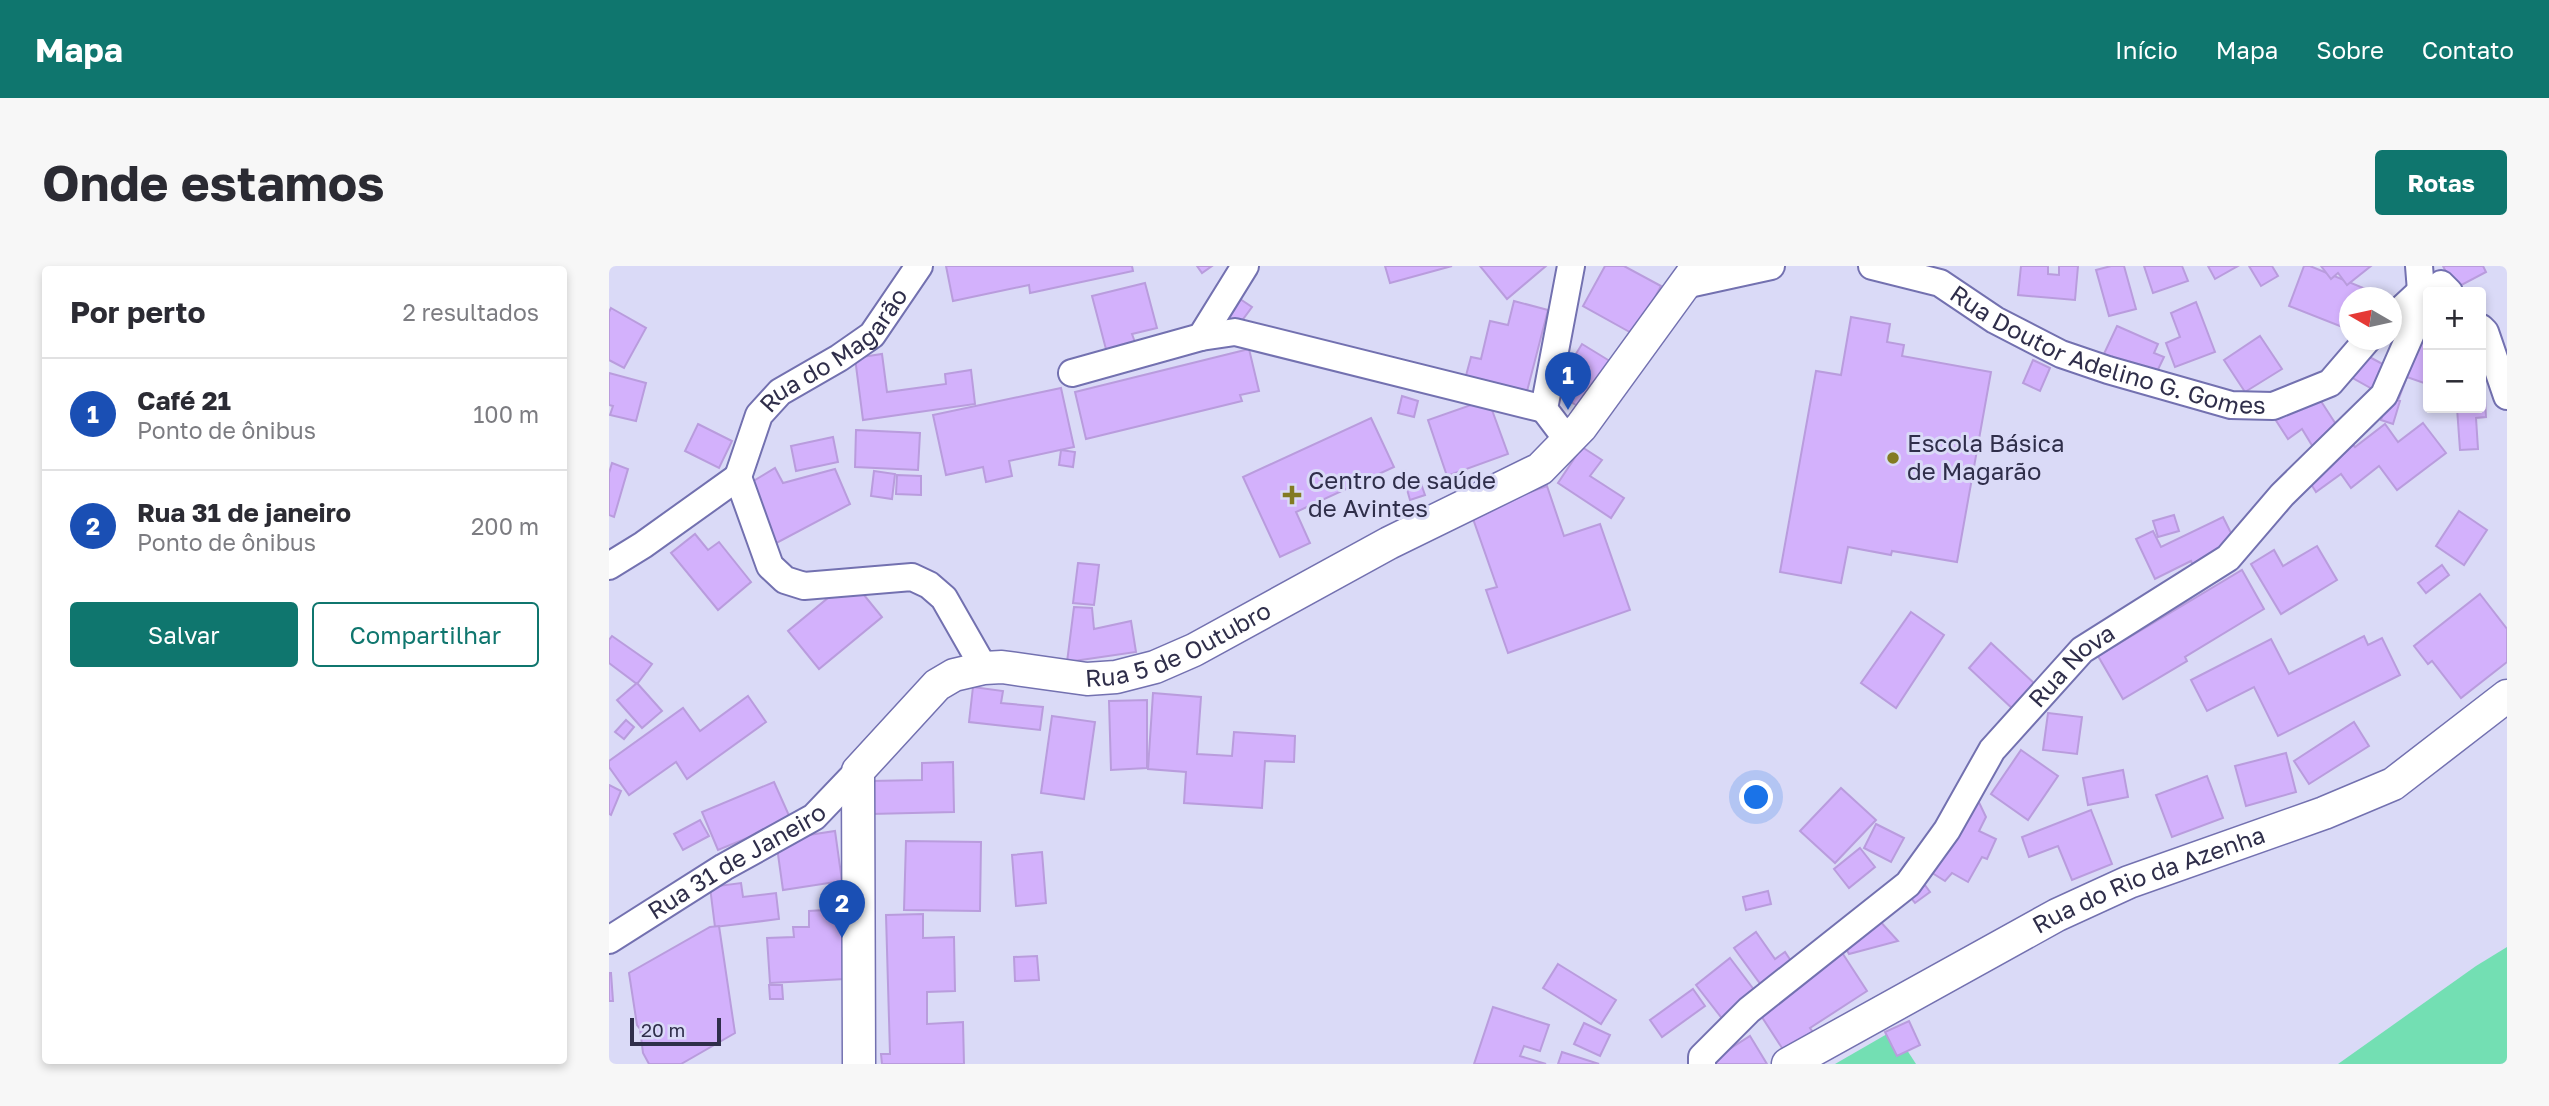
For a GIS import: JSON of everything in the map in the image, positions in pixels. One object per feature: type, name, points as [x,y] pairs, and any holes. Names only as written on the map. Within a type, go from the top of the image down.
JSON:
[{"type":"street","name":"Rua do Magarão","points":[[738,477],[759,415],[780,392],[839,358],[872,335],[919,266]]},
{"type":"street","points":[[1201,337],[1245,266]]},
{"type":"street","points":[[1544,409],[1571,266]]},
{"type":"street","points":[[1691,275],[1771,266]]},
{"type":"street","name":"Rua Doutor Adelino G. Gomes","points":[[1872,266],[1940,283],[1995,320],[2061,354],[2231,405],[2273,406],[2330,383],[2358,350]]},
{"type":"street","name":"Rua 5 de Outubro","points":[[858,771],[937,685],[954,676],[984,668],[1002,667],[1087,679],[1116,677],[1155,667],[1194,650],[1389,543],[1540,469],[1569,442],[1691,275]]},
{"type":"street","points":[[2402,310],[2423,294]]},
{"type":"street","name":"Rua Nova","points":[[1702,1064],[1702,1057],[1749,1010],[1908,884],[1947,830],[1992,750],[2081,650],[2228,558],[2282,495],[2384,395],[2423,296]]},
{"type":"street","points":[[1072,373],[1201,337],[1235,332],[1544,409],[1569,442]]},
{"type":"street","points":[[2486,335],[2507,396]]},
{"type":"street","points":[[609,565],[643,545],[738,477],[770,566],[785,580],[804,586],[912,577],[929,585],[944,597],[984,668]]},
{"type":"street","name":"Rua do Rio da Azenha","points":[[1788,1064],[2057,915],[2129,882],[2324,813],[2393,784],[2507,696]]},
{"type":"street","points":[[858,771],[859,1064]]},
{"type":"street","name":"Rua 31 de Janeiro","points":[[609,940],[724,867],[814,817],[858,771]]},
{"type":"green space","points":[[2507,947],[2507,1064],[2338,1064],[2476,966]]},
{"type":"green space","points":[[1894,1030],[1916,1064],[1835,1064]]},
{"type":"building","points":[[946,266],[1132,266],[1133,271],[1030,293],[1029,285],[953,301]]},
{"type":"building","points":[[1197,266],[1212,266],[1202,273]]},
{"type":"building","points":[[1385,266],[1452,266],[1390,283]]},
{"type":"building","points":[[1480,266],[1546,266],[1507,299]]},
{"type":"building","points":[[1605,266],[1624,266],[1661,286],[1635,335],[1583,306]]},
{"type":"building","points":[[2021,266],[2048,266],[2048,274],[2059,275],[2059,266],[2078,266],[2075,300],[2018,295]]},
{"type":"building","points":[[2124,266],[2136,309],[2109,316],[2096,270]]},
{"type":"building","points":[[2144,266],[2182,266],[2188,281],[2153,293]]},
{"type":"building","points":[[2208,266],[2238,266],[2215,279]]},
{"type":"building","points":[[2249,266],[2272,266],[2278,276],[2261,286]]},
{"type":"building","points":[[2304,266],[2361,287],[2339,287],[2339,326],[2289,306]]},
{"type":"building","points":[[2321,266],[2371,266],[2347,285],[2338,273],[2331,279]]},
{"type":"building","points":[[2443,266],[2483,266],[2486,272],[2453,287]]},
{"type":"building","points":[[1145,283],[1157,328],[1132,334],[1136,345],[1107,353],[1092,296]]},
{"type":"building","points":[[1231,293],[1252,307],[1235,330],[1215,316]]},
{"type":"building","points":[[1514,301],[1548,310],[1525,399],[1464,383],[1471,357],[1481,359],[1490,321],[1508,325]]},
{"type":"building","points":[[2196,302],[2215,352],[2175,367],[2166,343],[2180,337],[2171,313]]},
{"type":"building","points":[[611,308],[646,328],[624,368],[609,360]]},
{"type":"building","points":[[1851,317],[1890,324],[1887,342],[1904,345],[1902,356],[1991,372],[1957,562],[1848,547],[1841,583],[1780,572],[1816,371],[1841,375]]},
{"type":"building","points":[[2423,325],[2423,383],[2407,377],[2399,398],[2392,395]]},
{"type":"building","points":[[2117,326],[2158,344],[2154,353],[2164,357],[2153,380],[2102,358]]},
{"type":"building","points":[[2260,336],[2282,369],[2245,392],[2224,360]]},
{"type":"building","points":[[1582,344],[1613,363],[1584,410],[1553,391]]},
{"type":"building","points":[[1249,349],[1259,391],[1240,395],[1242,401],[1086,439],[1075,392]]},
{"type":"building","points":[[882,354],[887,392],[946,384],[945,374],[971,370],[975,404],[863,420],[855,358]]},
{"type":"building","points":[[2364,354],[2388,367],[2374,390],[2351,377]]},
{"type":"building","points":[[2033,360],[2050,368],[2040,391],[2023,383]]},
{"type":"building","points":[[609,373],[646,383],[636,421],[610,415],[613,406],[609,405]]},
{"type":"building","points":[[1061,388],[1074,447],[1009,461],[1012,476],[986,482],[983,467],[946,475],[933,415]]},
{"type":"building","points":[[2315,392],[2339,429],[2313,447],[2302,429],[2288,439],[2275,419]]},
{"type":"building","points":[[1402,396],[1418,401],[1414,417],[1398,413]]},
{"type":"building","points":[[2388,397],[2400,401],[2393,424],[2381,420]]},
{"type":"building","points":[[1488,399],[1508,454],[1447,476],[1428,420]]},
{"type":"building","points":[[2457,413],[2486,413],[2486,417],[2476,418],[2478,449],[2460,450]]},
{"type":"building","name":"Centro de saúde de Avintes","points":[[1371,418],[1394,467],[1296,512],[1310,543],[1280,557],[1243,477]]},
{"type":"building","points":[[2423,423],[2446,453],[2397,490],[2379,466],[2351,488],[2341,474],[2316,492],[2309,481],[2350,441],[2355,447],[2385,424],[2398,442]]},
{"type":"building","points":[[698,424],[732,441],[719,468],[685,451]]},
{"type":"building","points":[[856,430],[920,433],[918,470],[855,467]]},
{"type":"building","points":[[833,437],[838,462],[796,471],[791,446]]},
{"type":"building","points":[[1582,447],[1602,460],[1590,476],[1624,498],[1611,518],[1558,483]]},
{"type":"building","points":[[1061,450],[1075,452],[1073,467],[1059,465]]},
{"type":"building","points":[[612,463],[628,469],[614,517],[609,515],[609,473]]},
{"type":"building","points":[[775,468],[783,483],[835,469],[850,504],[765,549],[742,488]]},
{"type":"building","points":[[874,471],[895,474],[892,499],[871,496]]},
{"type":"building","points":[[897,475],[921,476],[921,495],[896,494]]},
{"type":"building","points":[[1418,475],[1425,495],[1410,500],[1404,479]]},
{"type":"building","points":[[1547,486],[1564,536],[1600,524],[1630,610],[1508,653],[1486,590],[1497,587],[1471,513]]},
{"type":"building","points":[[2459,511],[2487,530],[2464,565],[2436,546]]},
{"type":"building","points":[[2174,515],[2179,531],[2158,537],[2153,521]]},
{"type":"building","points":[[2223,517],[2237,545],[2193,566],[2191,561],[2155,579],[2136,539],[2153,531],[2161,547]]},
{"type":"building","points":[[695,534],[708,550],[719,542],[751,582],[718,610],[671,553]]},
{"type":"building","points":[[2317,546],[2337,580],[2281,614],[2251,564],[2274,550],[2283,566]]},
{"type":"building","points":[[1078,563],[1099,565],[1094,605],[1073,603]]},
{"type":"building","points":[[2442,565],[2449,575],[2426,593],[2418,583]]},
{"type":"building","points":[[2242,570],[2264,609],[2185,657],[2187,661],[2123,699],[2098,656]]},
{"type":"building","points":[[851,579],[882,617],[819,669],[788,631]]},
{"type":"building","points":[[2480,594],[2507,629],[2507,662],[2461,698],[2432,661],[2428,664],[2414,646]]},
{"type":"building","points":[[1074,607],[1092,608],[1094,629],[1131,621],[1136,652],[1067,662]]},
{"type":"building","points":[[1911,612],[1944,635],[1896,708],[1861,683]]},
{"type":"building","points":[[612,636],[652,664],[637,684],[609,663],[609,640]]},
{"type":"building","points":[[2364,636],[2368,645],[2382,638],[2400,675],[2278,736],[2254,687],[2207,711],[2191,680],[2271,639],[2289,674]]},
{"type":"building","points":[[1991,643],[2037,686],[2015,711],[1969,668]]},
{"type":"building","points":[[637,683],[662,711],[642,728],[617,700]]},
{"type":"building","points":[[973,687],[1003,691],[1001,703],[1043,707],[1040,730],[969,722]]},
{"type":"building","points":[[1153,693],[1201,697],[1197,754],[1232,756],[1234,732],[1295,736],[1294,762],[1265,761],[1262,808],[1184,803],[1186,772],[1148,769]]},
{"type":"building","points":[[748,696],[766,722],[687,779],[676,762],[629,795],[609,767],[609,761],[683,708],[700,731]]},
{"type":"building","points":[[1147,700],[1147,768],[1111,770],[1109,701]]},
{"type":"building","points":[[2048,713],[2082,717],[2077,754],[2043,750]]},
{"type":"building","points":[[1052,716],[1095,722],[1084,799],[1041,793]]},
{"type":"building","points":[[626,720],[634,727],[624,739],[615,732]]},
{"type":"building","points":[[2354,722],[2369,746],[2309,784],[2294,761]]},
{"type":"building","points":[[2021,750],[2058,776],[2028,820],[1991,794]]},
{"type":"building","points":[[2286,753],[2296,792],[2246,806],[2235,766]]},
{"type":"building","points":[[953,762],[954,812],[871,814],[870,781],[922,780],[922,763]]},
{"type":"building","points":[[2123,770],[2128,797],[2088,805],[2083,778]]},
{"type":"building","points":[[2207,776],[2223,818],[2172,837],[2156,795]]},
{"type":"building","points":[[774,782],[791,820],[718,850],[702,812]]},
{"type":"building","points":[[609,785],[621,791],[611,815],[609,814]]},
{"type":"building","points":[[1841,788],[1876,820],[1835,863],[1800,831]]},
{"type":"building","points":[[1974,792],[1986,817],[1979,831],[1996,839],[1987,859],[1982,857],[1968,882],[1952,873],[1945,881],[1929,871]]},
{"type":"building","points":[[2091,810],[2112,864],[2072,880],[2058,846],[2029,857],[2022,837]]},
{"type":"building","points":[[700,820],[709,836],[683,850],[674,834]]},
{"type":"building","points":[[1876,824],[1904,838],[1891,862],[1864,848]]},
{"type":"building","points":[[835,831],[842,881],[783,890],[776,840]]},
{"type":"building","points":[[906,841],[981,842],[980,911],[904,910]]},
{"type":"building","points":[[1860,848],[1875,867],[1849,888],[1834,869]]},
{"type":"building","points":[[1042,852],[1046,903],[1016,906],[1012,855]]},
{"type":"building","points":[[1922,881],[1930,892],[1915,903],[1906,892]]},
{"type":"building","points":[[741,883],[743,897],[776,893],[779,919],[715,927],[710,887]]},
{"type":"building","points":[[1768,891],[1771,904],[1746,910],[1743,897]]},
{"type":"building","points":[[841,909],[845,979],[770,983],[767,938],[794,937],[793,927],[809,927],[809,911]]},
{"type":"building","points":[[923,914],[923,938],[954,937],[955,991],[927,992],[927,1024],[963,1022],[964,1064],[882,1064],[881,1054],[890,1054],[886,915]]},
{"type":"building","points":[[1878,919],[1898,941],[1849,954],[1845,947]]},
{"type":"building","points":[[719,926],[735,1033],[681,1064],[649,1064],[643,1053],[629,973],[710,927]]},
{"type":"building","points":[[1756,932],[1775,959],[1785,952],[1795,967],[1764,989],[1734,948]]},
{"type":"building","points":[[1841,951],[1867,991],[1810,1028],[1815,1035],[1786,1054],[1756,1008]]},
{"type":"building","points":[[1037,956],[1039,980],[1015,981],[1014,957]]},
{"type":"building","points":[[1730,958],[1758,995],[1724,1021],[1696,985]]},
{"type":"building","points":[[1558,964],[1616,1000],[1601,1024],[1543,988]]},
{"type":"building","points":[[611,973],[613,1001],[609,1001]]},
{"type":"building","points":[[769,985],[782,985],[783,999],[770,999]]},
{"type":"building","points":[[1693,989],[1705,1006],[1662,1037],[1650,1020]]},
{"type":"building","points":[[1493,1007],[1549,1025],[1540,1051],[1524,1046],[1520,1056],[1546,1064],[1474,1064]]},
{"type":"building","points":[[1909,1021],[1920,1045],[1897,1056],[1885,1032]]},
{"type":"building","points":[[1584,1023],[1610,1035],[1600,1056],[1574,1044]]},
{"type":"building","points":[[1750,1036],[1767,1064],[1706,1064]]},
{"type":"building","points":[[1562,1052],[1599,1064],[1558,1064]]},
{"type":"place","name":"Café 21","points":[[1568,410]]},
{"type":"place","name":"Escola Básica de Magarão","points":[[1893,458]]},
{"type":"place","name":"Centro de saúde de Avintes","points":[[1292,495]]},
{"type":"place","name":"Rua 31 de janeiro","points":[[842,938]]}]
